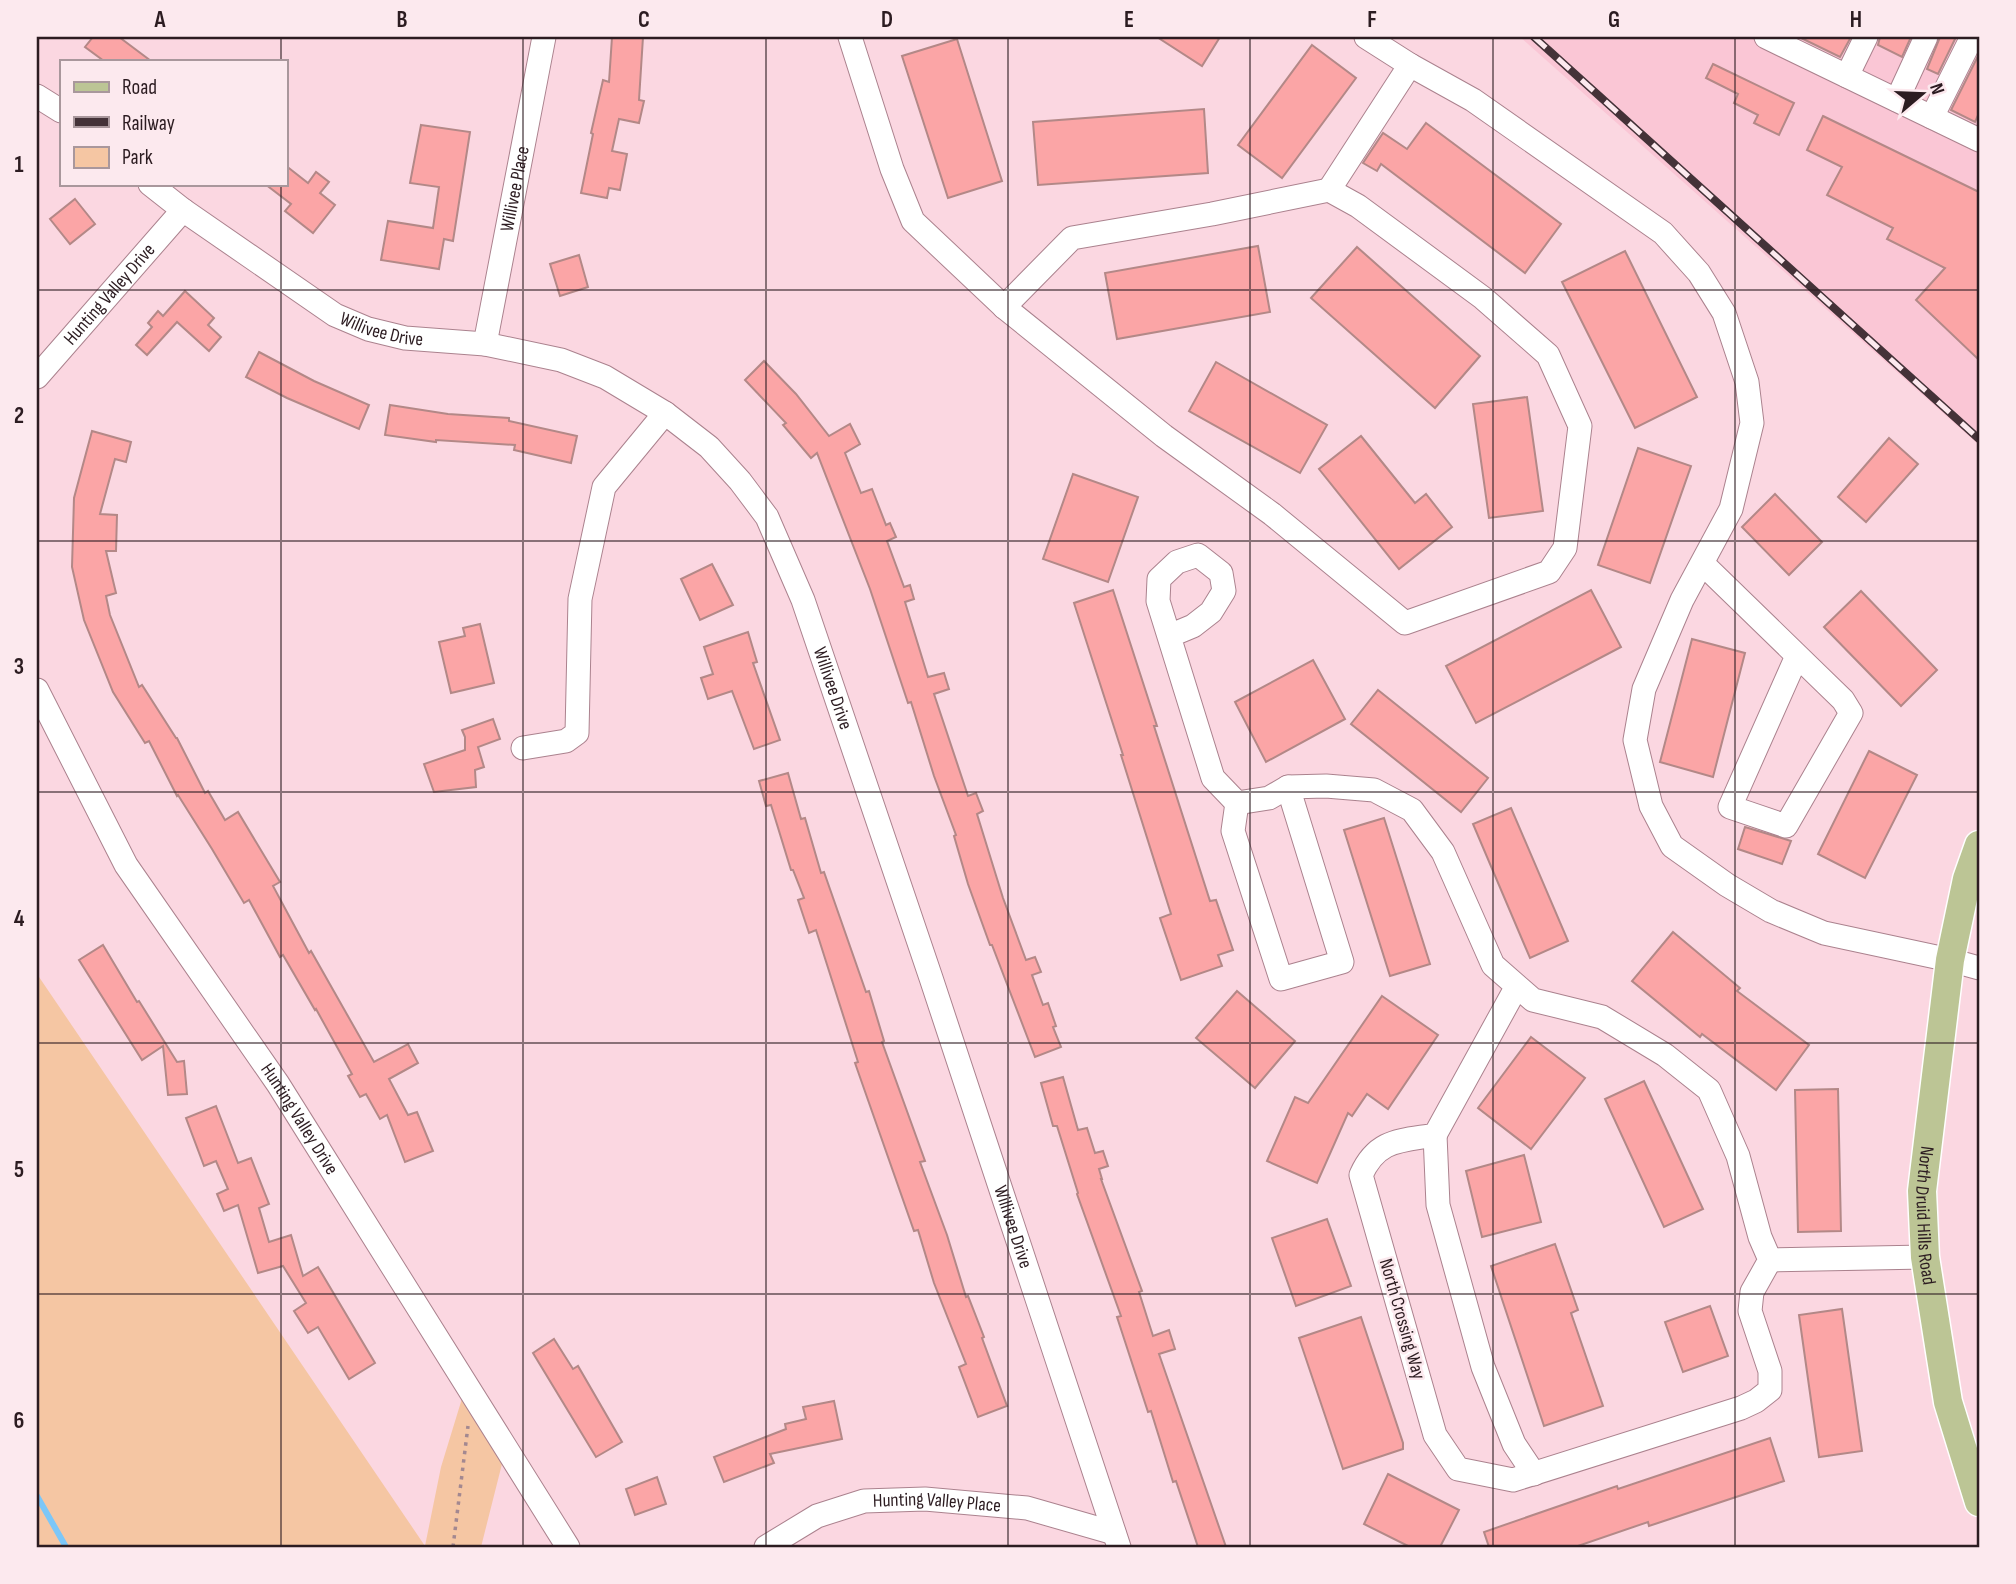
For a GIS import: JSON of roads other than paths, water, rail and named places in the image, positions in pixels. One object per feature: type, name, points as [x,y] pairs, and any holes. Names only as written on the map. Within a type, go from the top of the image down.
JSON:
[{"type":"main road","name":"North Druid Hills Road","points":[[1979,845],[1967,879],[1950,960],[1922,1191],[1925,1257],[1948,1402],[1979,1502]]},
{"type":"street","name":"Willivee Place","points":[[485,344],[544,37]]},
{"type":"street","points":[[850,37],[892,169],[913,220],[1004,307],[1164,436],[1272,514],[1405,623],[1549,572],[1565,548],[1580,426],[1548,355],[1483,298],[1358,206],[1329,190],[1212,214],[1072,238],[1004,307]]},
{"type":"street","points":[[1366,37],[1473,100],[1663,233],[1699,273],[1724,313],[1747,382],[1752,423],[1731,509],[1682,600],[1644,689],[1635,740],[1651,806],[1672,846],[1727,886],[1771,911],[1824,933],[1979,968]]},
{"type":"street","points":[[1766,37],[1806,45],[1847,76],[1978,137]]},
{"type":"street","points":[[1847,76],[1866,37]]},
{"type":"street","points":[[1897,100],[1926,37]]},
{"type":"street","points":[[1932,117],[1972,37]]},
{"type":"street","points":[[1329,190],[1410,65]]},
{"type":"street","points":[[37,96],[60,110]]},
{"type":"street","name":"Willivee Drive","points":[[153,186],[335,315],[368,329],[405,338],[485,344],[561,360],[605,377],[665,413],[709,447],[740,481],[767,517],[803,600],[1116,1540]]},
{"type":"street","name":"Hunting Valley Drive","points":[[37,377],[183,210]]},
{"type":"street","points":[[523,748],[566,741],[577,733],[580,599],[604,487],[665,413]]},
{"type":"street","points":[[1703,564],[1843,700],[1851,713],[1786,826],[1730,807],[1797,656]]},
{"type":"street","points":[[1168,636],[1195,713],[1213,778],[1237,803]]},
{"type":"street","name":"Hunting Valley Drive","points":[[37,690],[126,864],[278,1084],[568,1547]]},
{"type":"street","points":[[1237,803],[1269,798],[1288,787],[1326,786],[1374,790],[1412,810],[1443,852],[1493,965],[1533,1000],[1602,1017],[1665,1055],[1709,1090],[1738,1156],[1760,1237],[1770,1260],[1925,1257]]},
{"type":"street","points":[[1237,803],[1233,831],[1281,979],[1342,962],[1288,787]]},
{"type":"street","points":[[1517,986],[1435,1135],[1437,1205],[1483,1367],[1514,1444],[1534,1474]]},
{"type":"street","name":"North Crossing Way","points":[[1435,1135],[1391,1143],[1367,1160],[1361,1175],[1435,1434],[1458,1469],[1513,1480],[1756,1401],[1770,1390],[1770,1371],[1750,1311],[1752,1292],[1770,1260]]},
{"type":"street","name":"Hunting Valley Place","points":[[766,1547],[817,1516],[864,1501],[925,1499],[1027,1508],[1116,1540]]},
{"type":"waterway","points":[[37,1496],[66,1547]]},
{"type":"railway","points":[[1534,37],[1979,439]]}]
